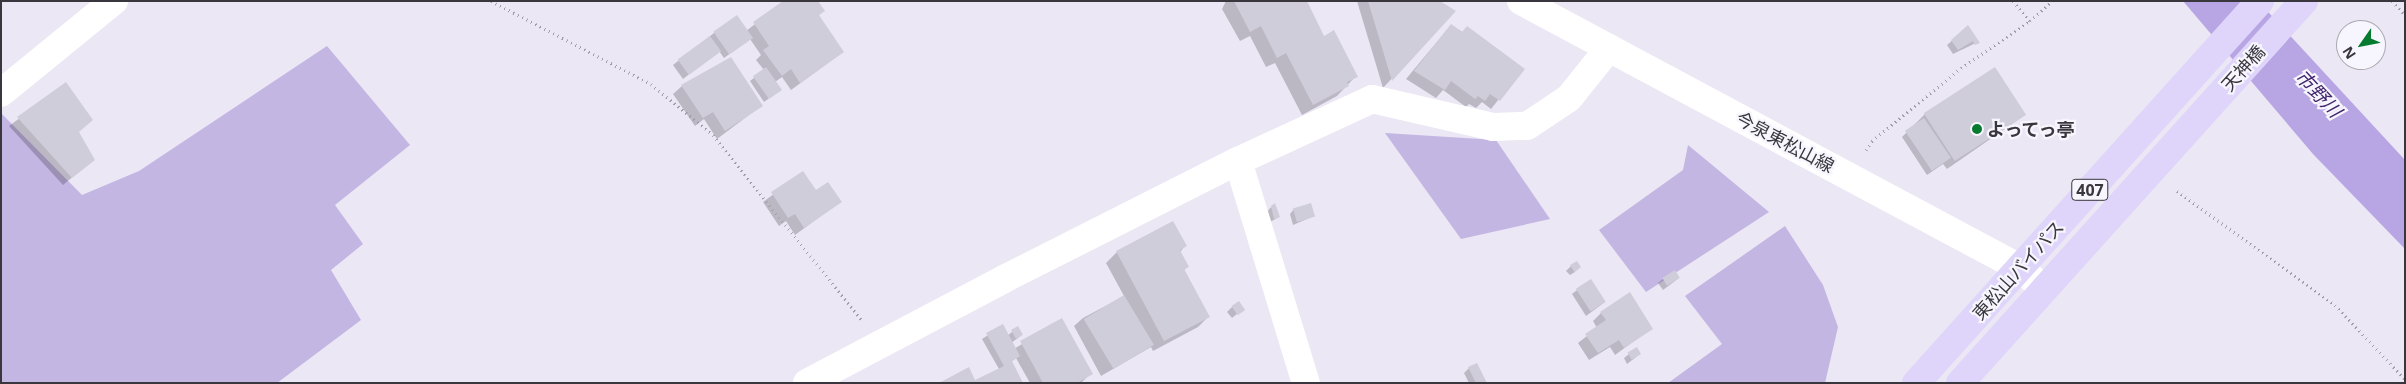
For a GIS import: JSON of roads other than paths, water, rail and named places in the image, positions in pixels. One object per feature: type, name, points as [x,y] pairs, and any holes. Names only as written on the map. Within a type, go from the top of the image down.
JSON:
[{"type":"highway","name":"天神橋","points":[[2159,113],[2260,1]]},
{"type":"highway","name":"天神橋","points":[[2182,136],[2304,1]]},
{"type":"highway","name":"東松山バイパス","points":[[1916,383],[2159,113]]},
{"type":"highway","name":"東松山バイパス","points":[[1960,383],[2182,136]]},
{"type":"street","points":[[1,94],[114,1]]},
{"type":"street","name":"今泉東松山線","points":[[1521,1],[2020,268],[2044,289]]},
{"type":"street","points":[[806,383],[1238,161],[1372,99],[1493,127],[1527,126],[1569,98],[1609,48]]},
{"type":"street","points":[[1238,161],[1306,383]]},
{"type":"water","name":"市野川","points":[[2183,1],[2258,1],[2405,160],[2405,249],[2313,154]]},
{"type":"place","name":"よってっ亭","points":[[1977,129]]}]
